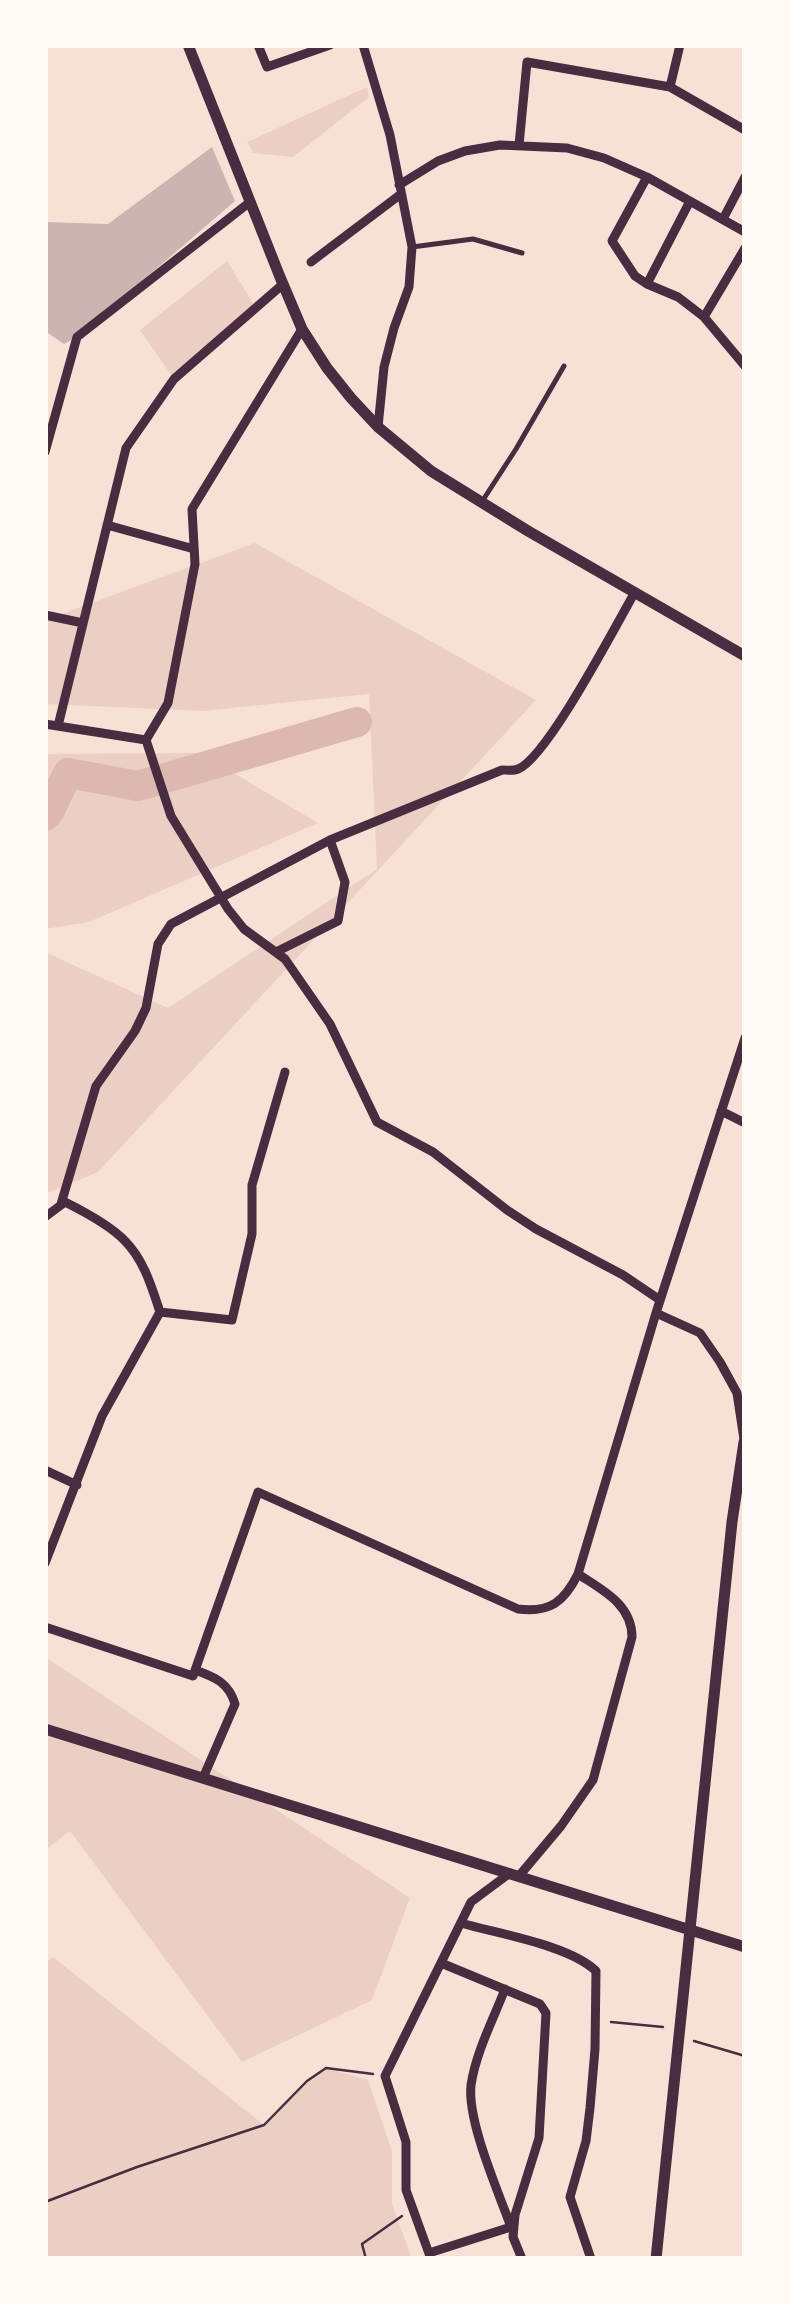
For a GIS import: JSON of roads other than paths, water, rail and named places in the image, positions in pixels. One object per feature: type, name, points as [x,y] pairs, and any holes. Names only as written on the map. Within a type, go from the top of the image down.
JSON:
[{"type":"street","points":[[188,45],[302,329],[328,368],[378,427],[430,471],[743,650]]},
{"type":"street","points":[[258,45],[267,67],[330,45]]},
{"type":"street","points":[[363,45],[390,135],[412,247],[409,287],[384,367],[378,427]]},
{"type":"street","points":[[670,87],[680,45]]},
{"type":"street","points":[[519,145],[527,62],[670,87],[745,130]]},
{"type":"street","points":[[311,262],[438,161],[465,150],[500,145],[568,148],[604,158],[647,177],[745,232]]},
{"type":"street","points":[[647,177],[612,241],[635,276],[678,297],[704,318],[745,366]]},
{"type":"street","points":[[723,220],[745,177]]},
{"type":"street","points":[[647,284],[690,201]]},
{"type":"street","points":[[45,452],[77,337],[250,202]]},
{"type":"street","points":[[704,318],[745,248]]},
{"type":"street","points":[[58,726],[126,448],[174,380],[282,285]]},
{"type":"street","points":[[302,329],[192,509],[195,564],[168,704],[146,740],[171,816],[228,909],[244,929],[285,958],[330,1024],[376,1122],[432,1152],[536,1229],[623,1275],[660,1300]]},
{"type":"street","points":[[107,525],[194,548]]},
{"type":"street","points":[[61,1204],[96,1086],[136,1031],[146,1008],[158,944],[171,924],[330,840],[502,770],[518,769],[538,752],[557,726],[636,592]]},
{"type":"street","points":[[45,614],[83,622]]},
{"type":"street","points":[[45,724],[146,740]]},
{"type":"street","points":[[276,952],[338,921],[345,882],[330,840]]},
{"type":"street","points":[[45,1627],[193,1676],[258,1492],[518,1609],[534,1611],[555,1605],[578,1574],[656,1312],[745,1038]]},
{"type":"street","points":[[160,1312],[232,1320],[252,1234],[252,1185],[285,1072]]},
{"type":"street","points":[[721,1111],[745,1122]]},
{"type":"street","points":[[45,1217],[65,1202],[125,1241],[147,1275],[160,1312],[102,1416],[45,1563]]},
{"type":"street","points":[[656,1312],[700,1333],[720,1362],[741,1394],[745,1444],[732,1522],[656,2259]]},
{"type":"street","points":[[45,1470],[77,1485]]},
{"type":"street","points":[[512,2226],[430,2256],[412,2210],[405,2180],[406,2142],[385,2076],[471,1902],[515,1874],[561,1826],[593,1780],[632,1626],[618,1602],[578,1574]]},
{"type":"street","points":[[195,1670],[218,1678],[232,1693],[235,1704],[204,1778]]},
{"type":"street","points":[[45,1729],[745,1946]]},
{"type":"street","points":[[460,1923],[569,1953],[596,1972],[586,2141],[570,2197],[591,2259]]},
{"type":"street","points":[[441,1962],[540,2004],[546,2013],[539,2138],[512,2226],[512,2237],[522,2259]]},
{"type":"street","points":[[505,1989],[476,2062],[471,2108],[512,2226]]},
{"type":"lane","points":[[412,247],[473,239],[522,253]]},
{"type":"lane","points":[[481,502],[564,366]]},
{"type":"waterway","points":[[45,816],[68,773],[138,786],[357,722]]}]
